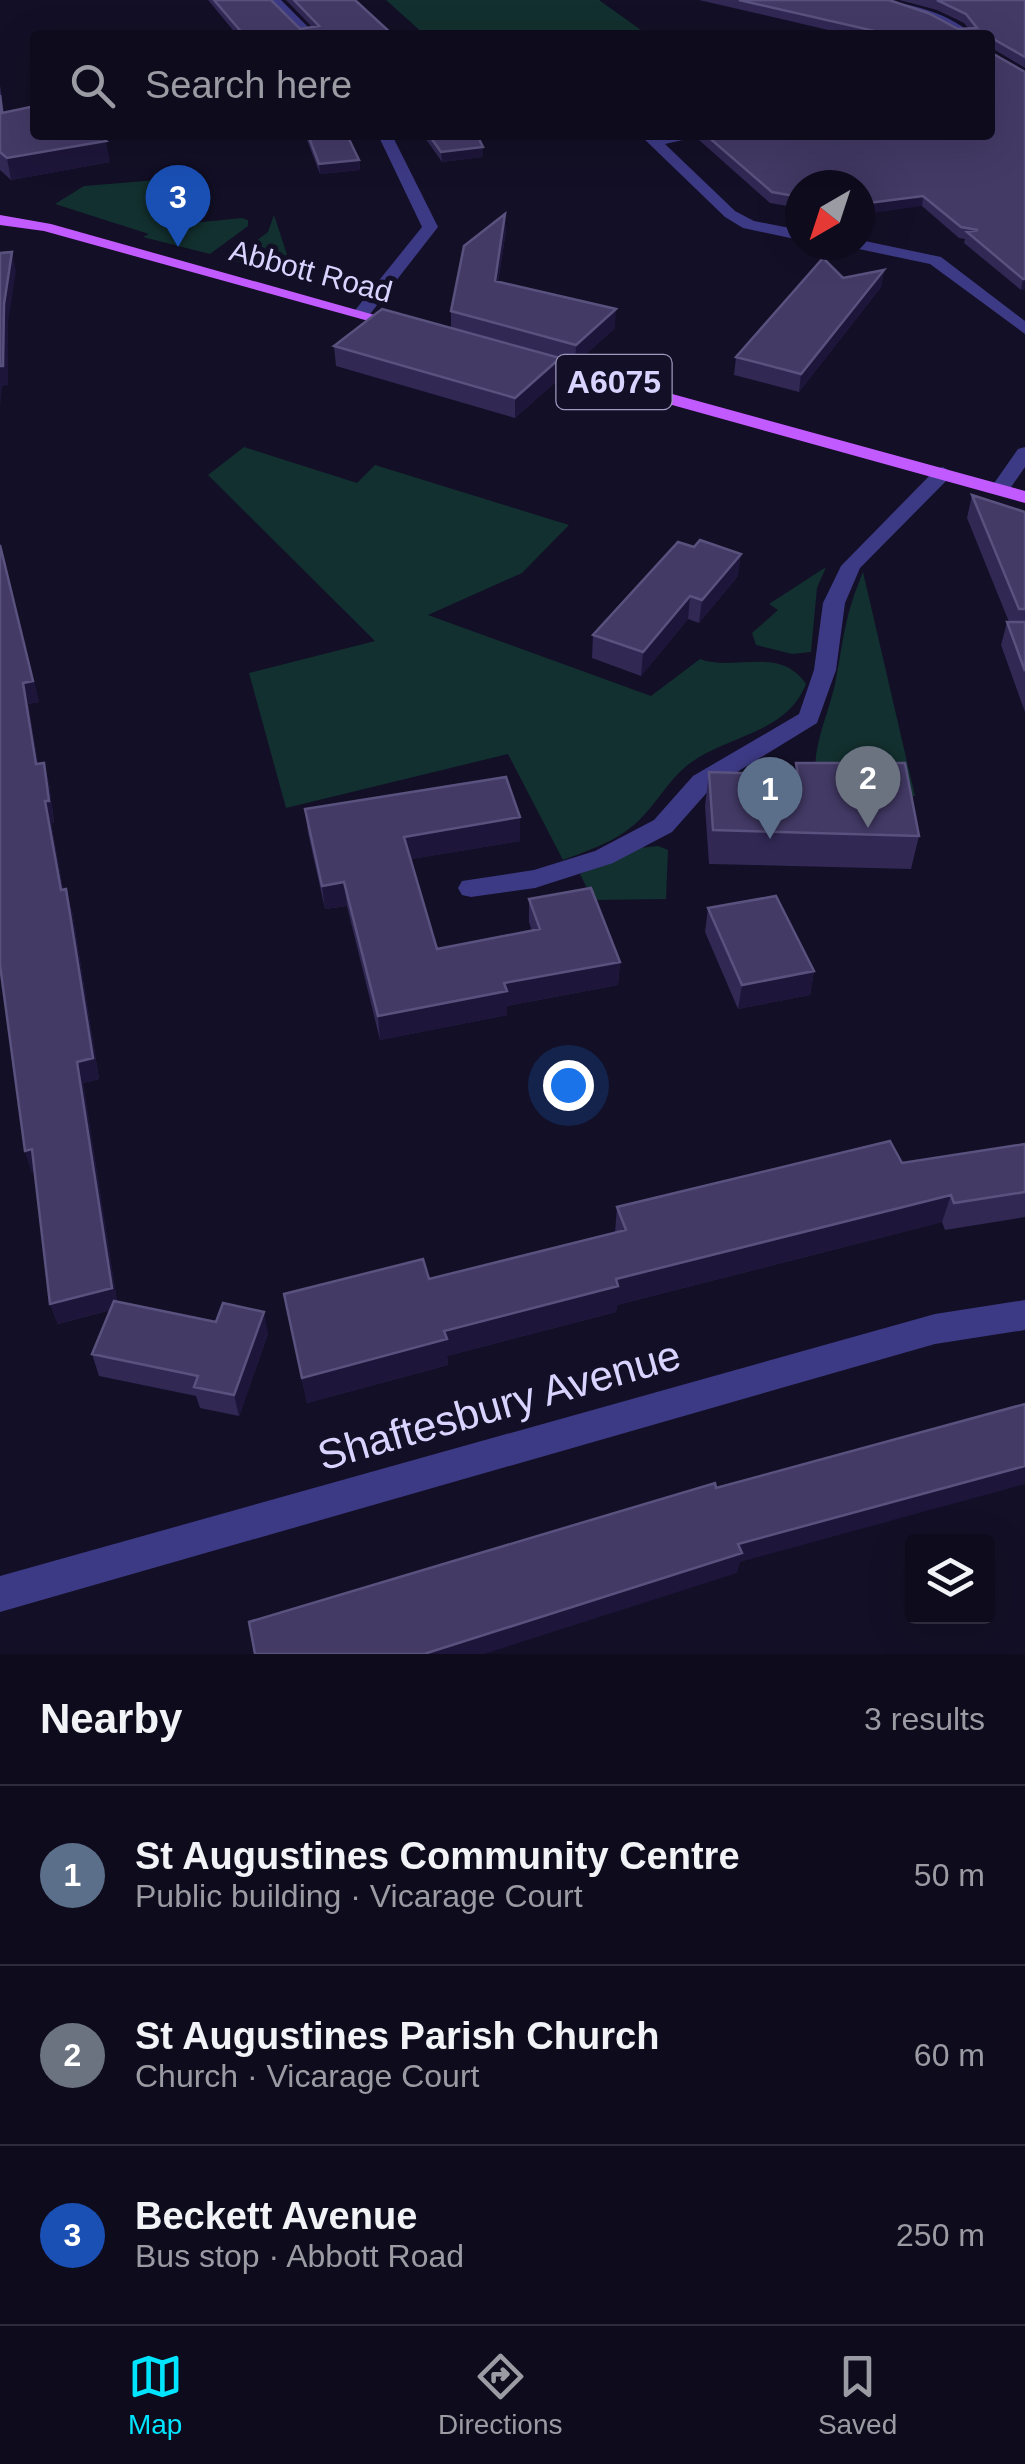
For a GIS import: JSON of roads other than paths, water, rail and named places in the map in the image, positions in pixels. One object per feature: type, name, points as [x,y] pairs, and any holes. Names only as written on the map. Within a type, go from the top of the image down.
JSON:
[{"type":"main road","name":"Abbott Road","points":[[0,205],[45,227]]},
{"type":"main road","name":"Abbott Road","points":[[0,220],[45,227],[424,331]]},
{"type":"main road","name":"A6075","points":[[512,355],[1025,497]]},
{"type":"street","points":[[274,0],[305,30]]},
{"type":"street","points":[[869,0],[908,8],[960,30]]},
{"type":"street","points":[[362,314],[430,226],[387,140]]},
{"type":"street","points":[[652,140],[730,214],[749,224],[785,232]]},
{"type":"street","points":[[875,248],[934,260],[1025,329]]},
{"type":"street","points":[[1000,489],[1025,453]]},
{"type":"street","points":[[471,888],[534,879],[604,857],[663,826],[702,782],[808,718],[825,670],[834,603],[851,566],[943,472]]},
{"type":"street","name":"Shaftesbury Avenue","points":[[0,1594],[935,1329],[1025,1315]]},
{"type":"place","name":"Beckett Avenue","points":[[178,247]]},
{"type":"place","name":"St Augustines Parish Church","points":[[868,828]]},
{"type":"place","name":"St Augustines Community Centre","points":[[770,839]]}]
